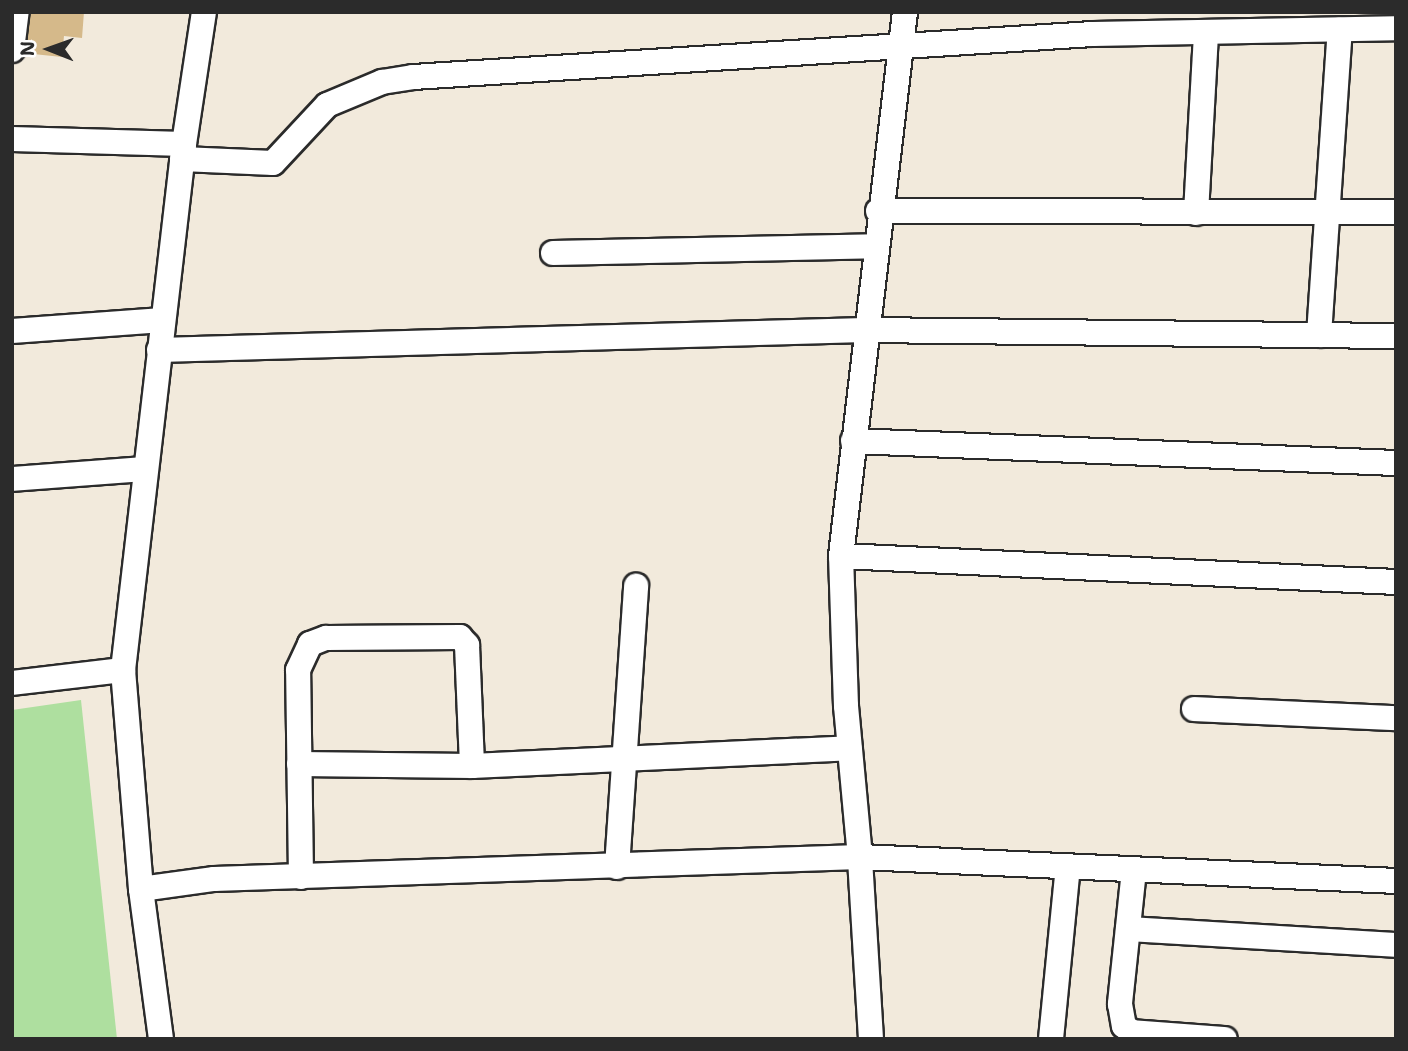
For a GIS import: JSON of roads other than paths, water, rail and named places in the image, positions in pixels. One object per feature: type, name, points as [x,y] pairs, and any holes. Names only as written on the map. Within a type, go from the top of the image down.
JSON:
[{"type":"street","points":[[12,50],[17,12]]},
{"type":"street","points":[[161,1039],[141,889],[123,670],[183,151],[204,12]]},
{"type":"street","points":[[870,1039],[860,857],[850,748],[841,556],[878,211],[905,12]]},
{"type":"street","points":[[12,139],[183,151],[273,163],[327,105],[394,79],[901,47],[1206,32],[1396,29]]},
{"type":"street","points":[[1319,335],[1340,30]]},
{"type":"street","points":[[1196,212],[1206,32]]},
{"type":"street","points":[[878,211],[1396,212]]},
{"type":"street","points":[[553,253],[875,246]]},
{"type":"street","points":[[12,331],[163,320]]},
{"type":"street","points":[[159,350],[865,330],[1396,335]]},
{"type":"street","points":[[853,441],[1396,463]]},
{"type":"street","points":[[12,479],[146,469]]},
{"type":"street","points":[[841,556],[1396,582]]},
{"type":"street","points":[[617,867],[636,586]]},
{"type":"street","points":[[301,877],[298,670],[310,644],[326,638],[444,635],[460,637],[467,645],[472,766]]},
{"type":"street","points":[[12,683],[123,670]]},
{"type":"street","points":[[1194,709],[1396,718]]},
{"type":"street","points":[[299,764],[472,766],[850,748]]},
{"type":"street","points":[[141,889],[214,879],[860,857],[1396,881]]},
{"type":"street","points":[[1051,1039],[1068,867]]},
{"type":"street","points":[[1135,870],[1120,1004],[1124,1026],[1132,1032],[1224,1039]]},
{"type":"street","points":[[1128,929],[1396,945]]}]
